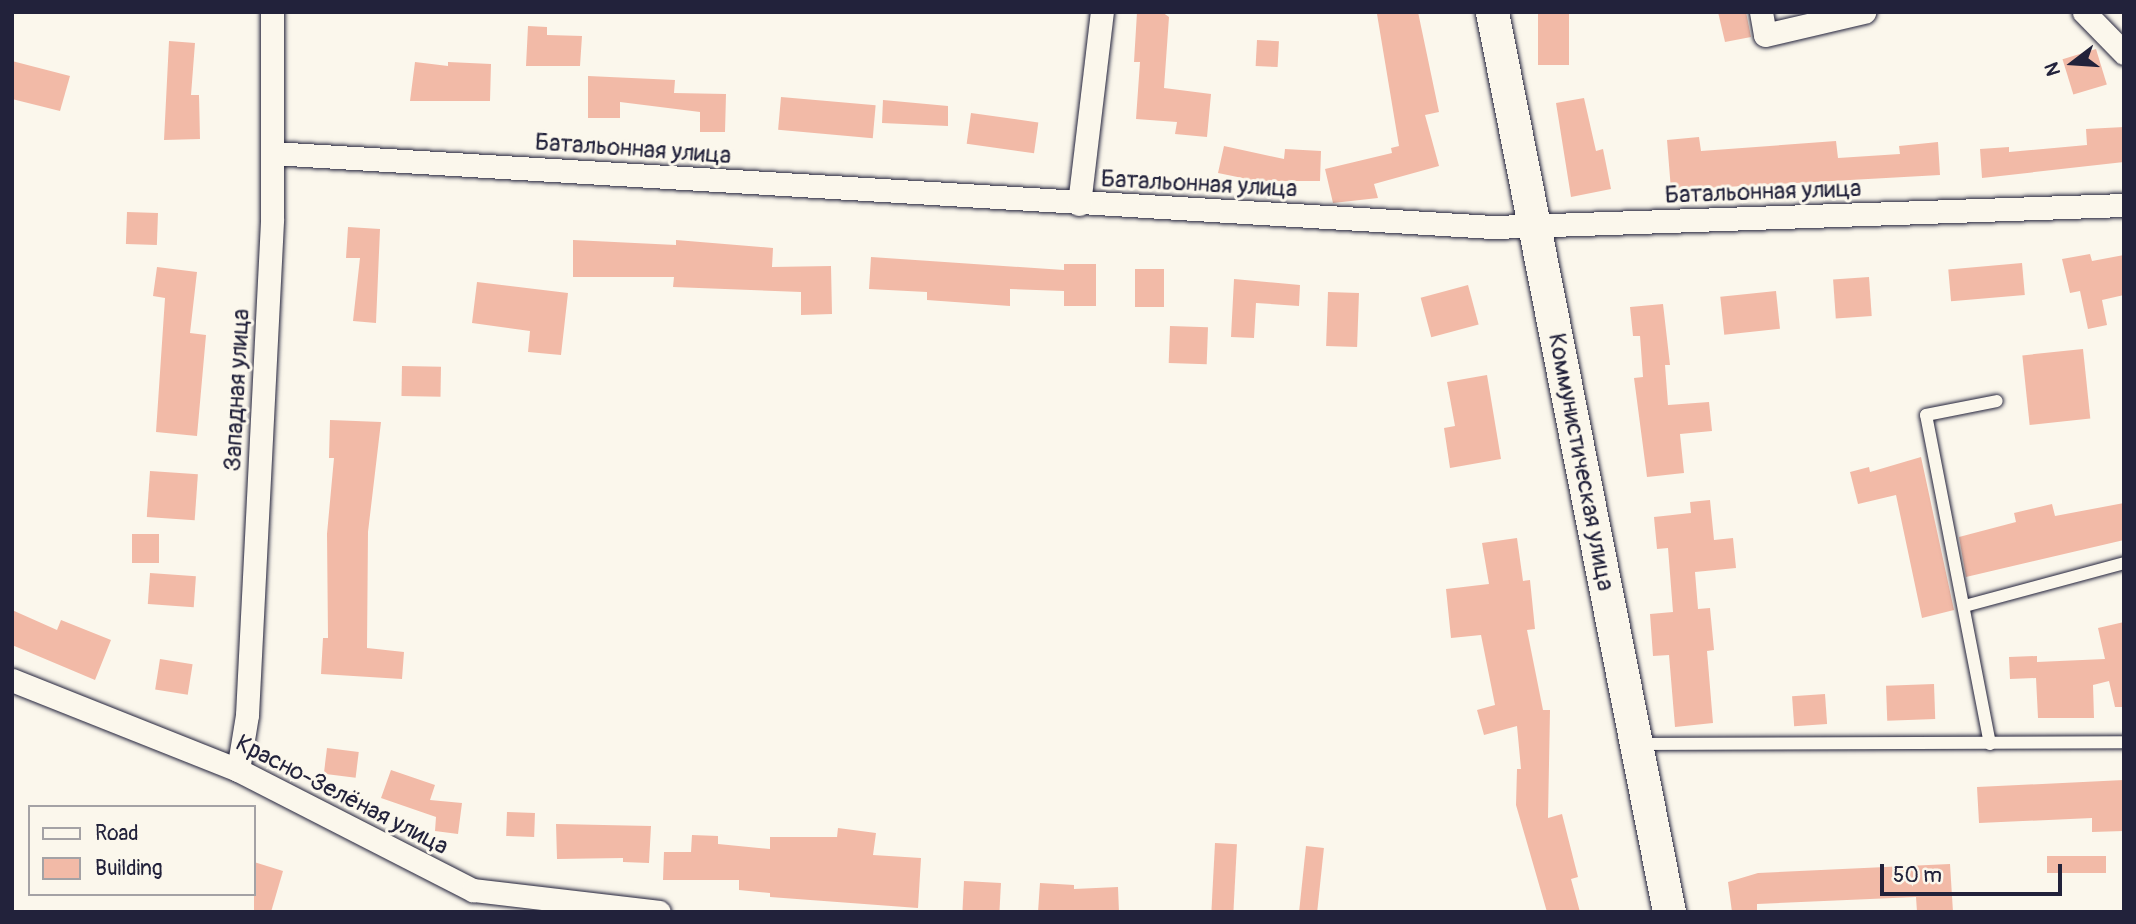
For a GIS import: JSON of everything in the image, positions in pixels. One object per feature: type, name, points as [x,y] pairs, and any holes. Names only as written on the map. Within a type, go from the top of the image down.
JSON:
[{"type":"main road","name":"Коммунистическая улица","points":[[1492,12],[1669,912]]},
{"type":"street","name":"Западная улица","points":[[238,770],[247,715],[272,153],[272,12]]},
{"type":"street","points":[[1079,204],[1102,12]]},
{"type":"street","points":[[1761,12],[1765,35],[1864,12]]},
{"type":"street","points":[[2084,12],[2124,53]]},
{"type":"street","name":"Батальонная улица","points":[[272,153],[1079,204],[1535,227],[2124,205]]},
{"type":"street","name":"Красно-Зелёная улица","points":[[12,680],[238,770],[473,890],[659,912]]},
{"type":"lane","points":[[1990,744],[1926,415],[1997,401]]},
{"type":"lane","points":[[1965,606],[2124,563]]},
{"type":"lane","points":[[1636,744],[2124,742]]},
{"type":"building","points":[[1137,12],[1162,12],[1169,17],[1164,88],[1211,94],[1207,137],[1175,134],[1177,122],[1136,119],[1140,62],[1134,62]]},
{"type":"building","points":[[1418,12],[1439,112],[1425,115],[1439,166],[1374,184],[1378,198],[1333,203],[1325,169],[1392,153],[1391,148],[1399,146],[1377,14]]},
{"type":"building","points":[[1538,12],[1569,12],[1569,65],[1538,65]]},
{"type":"building","points":[[1718,12],[1746,12],[1751,37],[1725,42]]},
{"type":"building","points":[[528,26],[547,27],[547,35],[582,36],[580,66],[526,66]]},
{"type":"building","points":[[1257,40],[1279,41],[1278,67],[1256,66]]},
{"type":"building","points":[[169,41],[195,43],[191,95],[199,95],[200,139],[164,140]]},
{"type":"building","points":[[2096,49],[2107,84],[2073,95],[2063,59]]},
{"type":"building","points":[[12,61],[70,76],[60,111],[12,99]]},
{"type":"building","points":[[415,62],[448,66],[448,62],[491,64],[490,101],[410,101]]},
{"type":"building","points":[[588,76],[675,80],[674,93],[726,94],[725,132],[700,132],[700,112],[620,102],[620,118],[588,118]]},
{"type":"building","points":[[781,97],[876,105],[873,138],[778,130]]},
{"type":"building","points":[[1584,98],[1596,151],[1603,149],[1611,189],[1571,197],[1556,103]]},
{"type":"building","points":[[883,100],[948,106],[948,126],[882,123]]},
{"type":"building","points":[[971,113],[1038,122],[1034,153],[967,144]]},
{"type":"building","points":[[2124,127],[2124,162],[1982,178],[1980,149],[2009,147],[2009,152],[2087,145],[2086,129]]},
{"type":"building","points":[[1699,137],[1701,151],[1836,141],[1838,158],[1900,154],[1899,146],[1938,142],[1940,175],[1671,190],[1667,140]]},
{"type":"building","points":[[1224,146],[1284,159],[1285,149],[1321,151],[1320,181],[1257,181],[1218,173]]},
{"type":"building","points":[[127,212],[158,213],[157,245],[126,244]]},
{"type":"building","points":[[348,227],[380,229],[376,323],[353,321],[360,258],[346,258]]},
{"type":"building","points":[[573,240],[676,245],[676,240],[773,248],[772,267],[831,266],[832,314],[801,315],[801,292],[673,287],[674,277],[573,277]]},
{"type":"building","points":[[2090,254],[2092,261],[2124,255],[2124,295],[2102,300],[2107,325],[2088,329],[2080,291],[2070,293],[2062,259]]},
{"type":"building","points":[[871,257],[1064,270],[1064,264],[1096,264],[1096,306],[1064,306],[1064,291],[1010,289],[1010,306],[927,300],[927,292],[869,289]]},
{"type":"building","points":[[2022,263],[2025,295],[1951,301],[1948,269]]},
{"type":"building","points":[[157,267],[197,272],[190,333],[206,335],[197,436],[156,432],[165,298],[153,296]]},
{"type":"building","points":[[1135,269],[1164,269],[1164,307],[1135,307]]},
{"type":"building","points":[[1869,277],[1872,316],[1836,318],[1833,280]]},
{"type":"building","points":[[1234,279],[1300,285],[1299,306],[1256,303],[1254,338],[1231,337]]},
{"type":"building","points":[[477,282],[568,293],[561,355],[528,352],[530,331],[472,323]]},
{"type":"building","points":[[1468,285],[1479,325],[1431,337],[1421,298]]},
{"type":"building","points":[[1776,291],[1780,329],[1724,335],[1720,297]]},
{"type":"building","points":[[1328,292],[1359,293],[1357,347],[1326,346]]},
{"type":"building","points":[[1663,304],[1670,365],[1665,365],[1668,405],[1709,402],[1712,431],[1680,434],[1684,473],[1647,477],[1634,378],[1643,377],[1640,336],[1633,336],[1630,307]]},
{"type":"building","points":[[1170,326],[1208,327],[1207,364],[1169,363]]},
{"type":"building","points":[[2083,349],[2090,419],[2030,425],[2022,355]]},
{"type":"building","points":[[402,366],[441,367],[440,397],[401,396]]},
{"type":"building","points":[[1487,375],[1501,459],[1450,468],[1444,428],[1455,426],[1447,382]]},
{"type":"building","points":[[330,420],[381,422],[368,532],[367,648],[404,652],[402,679],[321,674],[323,638],[328,638],[327,534],[334,458],[329,458]]},
{"type":"building","points":[[1921,457],[1954,610],[1922,618],[1896,495],[1858,504],[1850,472],[1869,467],[1870,472]]},
{"type":"building","points":[[150,471],[198,474],[195,520],[147,517]]},
{"type":"building","points":[[1710,500],[1714,540],[1733,538],[1736,568],[1695,572],[1698,609],[1710,608],[1714,650],[1707,651],[1713,723],[1675,727],[1669,655],[1653,656],[1650,614],[1673,612],[1668,548],[1657,549],[1654,517],[1691,513],[1690,502]]},
{"type":"building","points":[[2124,503],[2124,540],[1966,577],[1959,537],[2016,522],[2014,513],[2052,504],[2055,516]]},
{"type":"building","points":[[132,534],[159,534],[159,563],[132,563]]},
{"type":"building","points":[[1517,538],[1523,581],[1530,580],[1535,629],[1527,630],[1543,710],[1550,710],[1548,818],[1562,814],[1578,877],[1571,879],[1580,912],[1547,912],[1516,805],[1517,769],[1521,769],[1517,726],[1484,735],[1477,710],[1495,705],[1481,635],[1451,638],[1446,589],[1489,584],[1482,543]]},
{"type":"building","points":[[150,573],[196,576],[194,607],[148,604]]},
{"type":"building","points":[[12,610],[57,630],[61,620],[111,640],[95,680],[12,645]]},
{"type":"building","points":[[2124,622],[2124,707],[2115,707],[2109,681],[2093,685],[2094,718],[2038,718],[2036,678],[2010,679],[2009,657],[2037,656],[2037,662],[2105,659],[2098,628]]},
{"type":"building","points":[[160,659],[193,664],[188,695],[155,690]]},
{"type":"building","points":[[1934,684],[1935,719],[1887,721],[1886,686]]},
{"type":"building","points":[[1825,694],[1827,724],[1794,726],[1792,696]]},
{"type":"building","points":[[327,748],[359,752],[356,778],[324,774]]},
{"type":"building","points":[[391,770],[435,785],[430,800],[462,803],[458,834],[435,831],[436,817],[381,798]]},
{"type":"building","points":[[2124,780],[2124,831],[2092,832],[2092,818],[1979,823],[1977,787]]},
{"type":"building","points":[[507,812],[535,813],[534,837],[506,836]]},
{"type":"building","points":[[556,824],[651,826],[649,863],[623,862],[623,858],[557,859]]},
{"type":"building","points":[[838,828],[876,833],[873,855],[921,858],[918,908],[770,897],[770,893],[739,890],[739,880],[663,880],[664,852],[691,852],[692,835],[718,836],[718,844],[770,849],[770,837],[837,837]]},
{"type":"building","points":[[1215,843],[1237,844],[1233,912],[1211,912]]},
{"type":"building","points":[[1306,846],[1324,848],[1317,912],[1299,912]]},
{"type":"building","points":[[2047,856],[2106,856],[2106,873],[2047,873]]},
{"type":"building","points":[[256,863],[283,871],[271,912],[254,912]]},
{"type":"building","points":[[1950,864],[1953,912],[1917,912],[1916,897],[1757,904],[1757,912],[1732,912],[1728,882],[1758,873]]},
{"type":"building","points":[[964,881],[1001,883],[999,912],[962,912]]},
{"type":"building","points":[[1040,883],[1074,885],[1074,889],[1118,887],[1119,912],[1038,912]]}]
